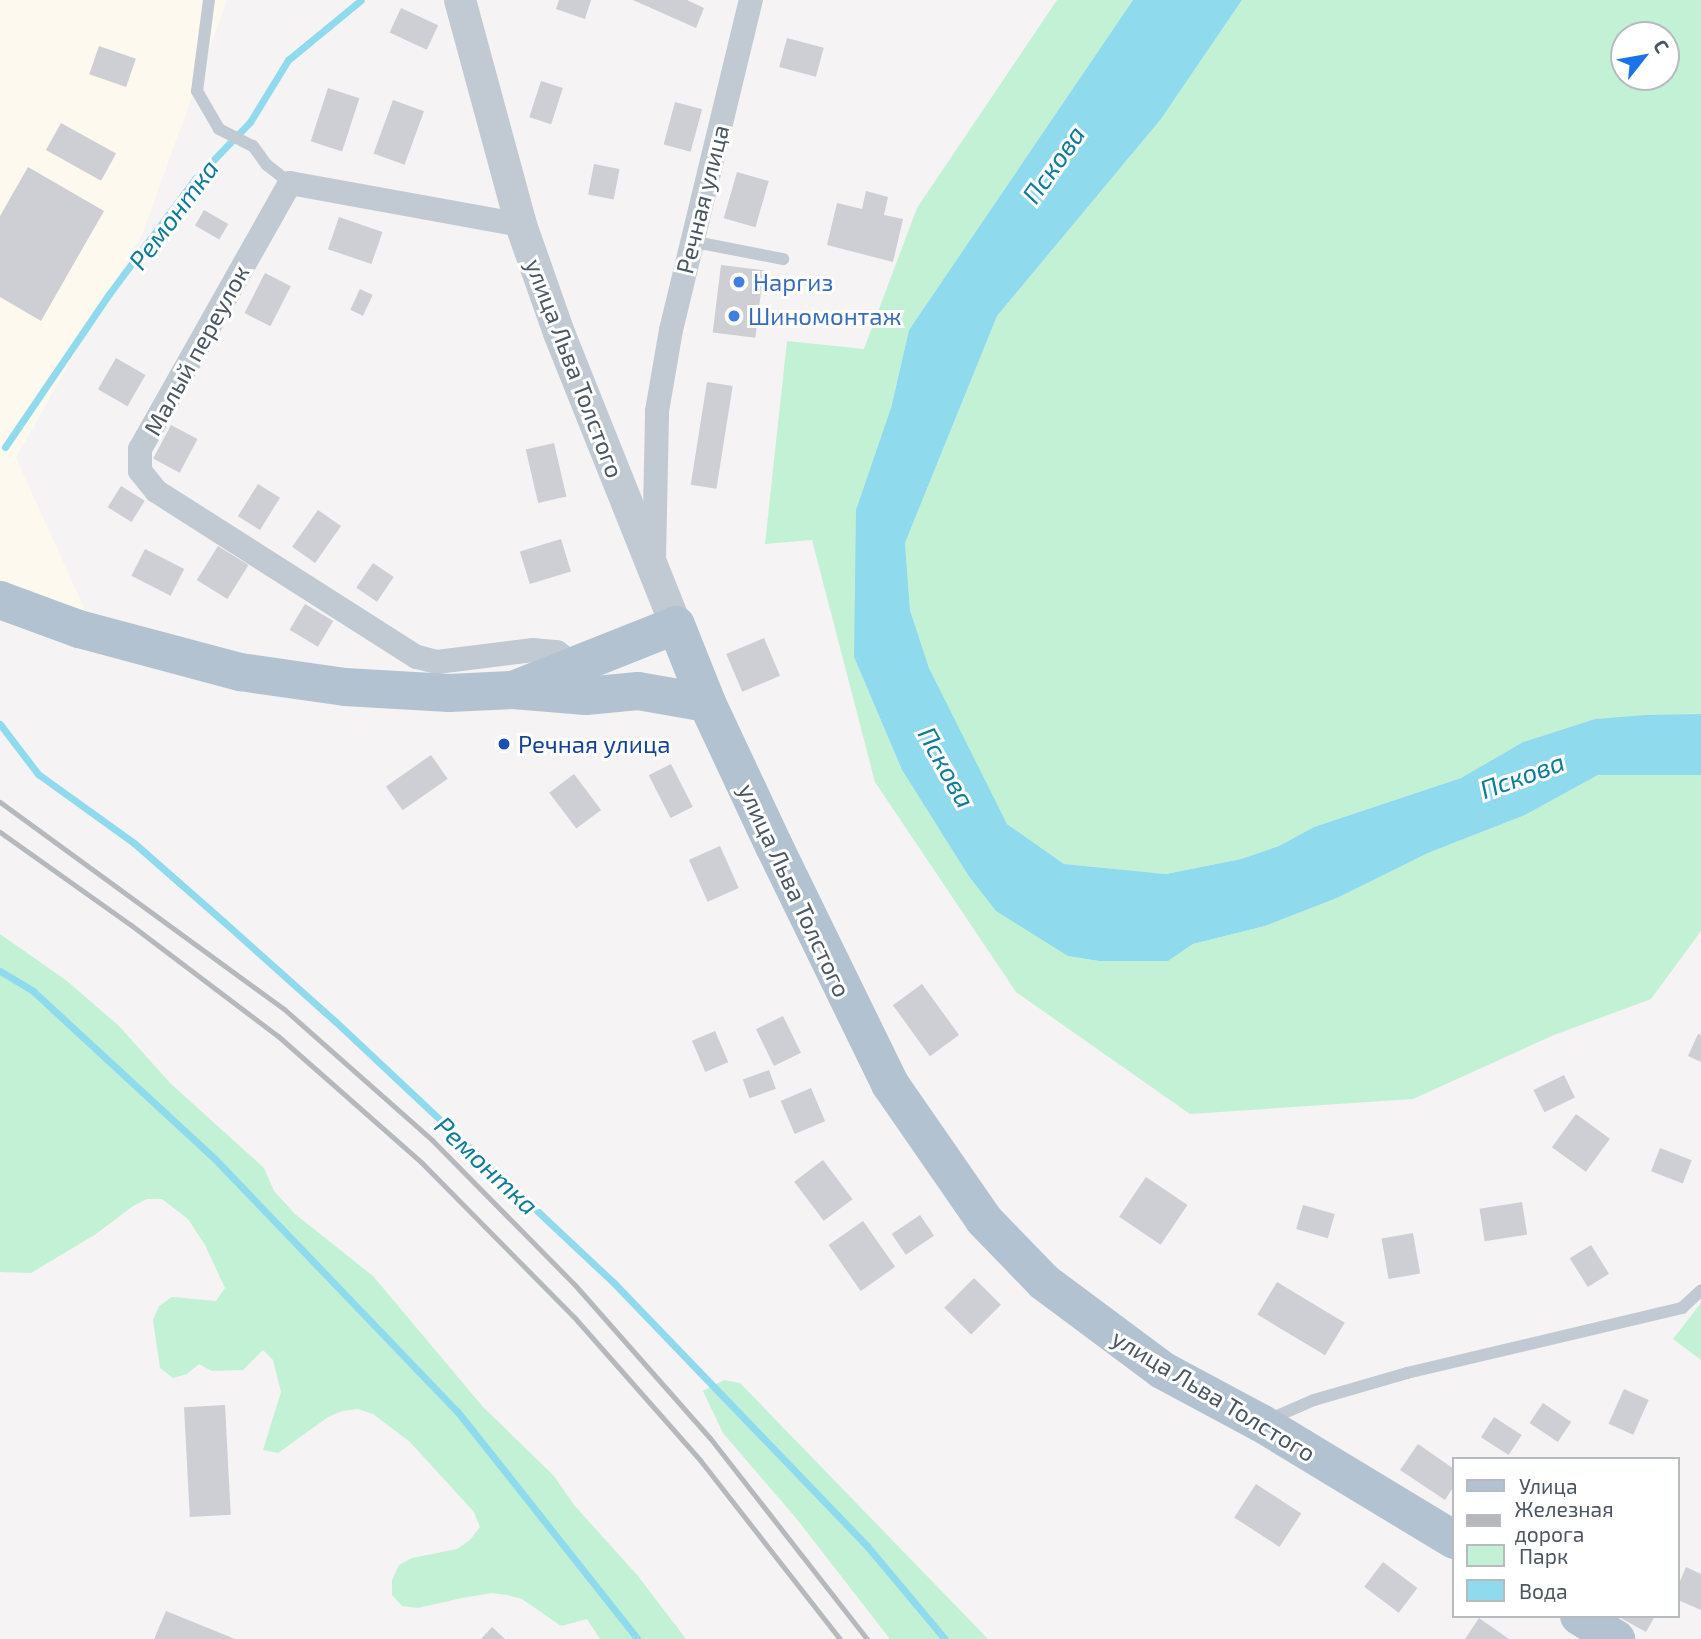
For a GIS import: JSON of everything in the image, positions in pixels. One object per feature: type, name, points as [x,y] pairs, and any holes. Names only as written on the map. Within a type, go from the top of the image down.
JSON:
[{"type":"main road","points":[[0,600],[79,629],[240,672],[345,687],[449,693],[513,690],[586,696],[638,691],[707,703]]},
{"type":"main road","points":[[513,690],[676,625]]},
{"type":"main road","name":"улица Льва Толстого","points":[[676,625],[707,703],[811,926],[890,1084],[984,1220],[1044,1283],[1162,1370],[1261,1423],[1452,1539]]},
{"type":"main road","points":[[1582,1618],[1616,1639]]},
{"type":"street","name":"улица Льва Толстого","points":[[460,0],[521,225],[559,333],[676,625]]},
{"type":"street","name":"Речная улица","points":[[654,568],[657,411],[690,241],[751,0]]},
{"type":"street","points":[[290,183],[521,225]]},
{"type":"street","name":"Малый переулок","points":[[290,183],[140,449],[139,471],[156,491],[417,657],[437,662],[533,650],[557,652],[575,666]]},
{"type":"lane","points":[[209,0],[197,90],[219,129],[253,146],[267,165],[290,183]]},
{"type":"lane","points":[[690,241],[783,259]]},
{"type":"lane","points":[[1261,1423],[1314,1400],[1407,1373],[1682,1308],[1701,1290]]},
{"type":"shaded area","points":[[0,0],[227,0],[143,232],[16,458],[87,614],[0,579]]},
{"type":"green space","points":[[1057,0],[1133,0],[909,330],[891,408],[854,657],[902,770],[968,875],[1068,956],[1099,961],[1168,961],[1193,944],[1265,926],[1337,898],[1428,853],[1525,815],[1598,775],[1701,775],[1701,931],[1651,999],[1554,1035],[1413,1099],[1190,1114],[1016,992],[875,782],[812,540],[765,544],[787,341],[864,349],[917,208]]},
{"type":"green space","points":[[1242,0],[1701,0],[1701,714],[1595,719],[1523,742],[1461,778],[1314,827],[1279,846],[1241,859],[1166,874],[1064,864],[1007,824],[929,668],[910,610],[905,543],[997,316],[1161,119]]},
{"type":"green space","points":[[0,934],[67,981],[119,1026],[170,1083],[264,1168],[274,1191],[295,1214],[373,1276],[483,1407],[554,1476],[574,1505],[638,1576],[686,1639],[600,1639],[587,1619],[561,1626],[522,1599],[492,1593],[418,1608],[402,1606],[392,1595],[392,1580],[399,1565],[412,1558],[457,1549],[470,1540],[480,1527],[474,1512],[410,1442],[373,1414],[358,1409],[342,1411],[328,1417],[278,1453],[263,1450],[281,1392],[273,1360],[263,1350],[243,1370],[212,1371],[199,1364],[187,1374],[173,1378],[160,1368],[153,1320],[159,1306],[172,1297],[216,1301],[225,1288],[205,1245],[188,1219],[162,1199],[147,1199],[133,1206],[96,1234],[31,1273],[0,1272]]},
{"type":"green space","points":[[1701,1303],[1701,1360],[1673,1339]]},
{"type":"green space","points":[[724,1380],[740,1383],[988,1639],[890,1639],[796,1518],[723,1433],[703,1391]]},
{"type":"water","name":"Пскова","points":[[1133,0],[1242,0],[1161,119],[997,316],[905,543],[910,610],[929,668],[1007,824],[1064,864],[1166,874],[1241,859],[1279,846],[1314,827],[1461,778],[1523,742],[1595,719],[1701,714],[1701,775],[1598,775],[1525,815],[1428,853],[1337,898],[1265,926],[1193,944],[1168,961],[1099,961],[1068,956],[996,911],[968,875],[902,770],[854,657],[856,510],[891,408],[909,330]]},
{"type":"building","points":[[559,0],[591,0],[585,19],[556,9]]},
{"type":"building","points":[[633,0],[687,0],[704,8],[696,28]]},
{"type":"building","points":[[401,8],[438,25],[427,50],[390,32]]},
{"type":"building","points":[[787,38],[824,48],[816,77],[779,67]]},
{"type":"building","points":[[99,46],[136,59],[126,87],[89,74]]},
{"type":"building","points":[[541,81],[563,88],[551,124],[529,117]]},
{"type":"building","points":[[328,88],[359,98],[342,151],[311,141]]},
{"type":"building","points":[[393,100],[424,111],[405,165],[374,154]]},
{"type":"building","points":[[675,102],[702,109],[691,152],[664,145]]},
{"type":"building","points":[[61,123],[116,154],[101,181],[46,150]]},
{"type":"building","points":[[594,164],[620,169],[614,199],[588,194]]},
{"type":"building","points":[[28,167],[104,211],[41,321],[0,297],[0,216]]},
{"type":"building","points":[[737,172],[769,181],[755,227],[724,218]]},
{"type":"building","points":[[866,191],[888,197],[884,215],[903,219],[893,262],[827,245],[837,203],[862,209]]},
{"type":"building","points":[[204,210],[228,224],[219,240],[195,226]]},
{"type":"building","points":[[339,217],[382,232],[371,264],[328,249]]},
{"type":"building","points":[[721,265],[764,270],[755,338],[713,332]]},
{"type":"building","points":[[265,273],[291,286],[270,326],[245,313]]},
{"type":"building","points":[[360,289],[373,295],[363,316],[350,310]]},
{"type":"building","points":[[116,358],[145,375],[127,406],[98,389]]},
{"type":"building","points":[[707,382],[733,386],[716,489],[691,485]]},
{"type":"building","points":[[171,425],[197,439],[180,473],[153,459]]},
{"type":"building","points":[[554,443],[566,497],[538,503],[526,450]]},
{"type":"building","points":[[258,484],[280,498],[260,530],[238,516]]},
{"type":"building","points":[[121,486],[145,501],[131,522],[108,507]]},
{"type":"building","points":[[318,510],[341,526],[315,563],[292,547]]},
{"type":"building","points":[[561,539],[571,572],[530,584],[520,552]]},
{"type":"building","points":[[218,546],[249,565],[227,599],[197,580]]},
{"type":"building","points":[[145,549],[184,569],[171,596],[131,576]]},
{"type":"building","points":[[373,563],[394,577],[377,602],[356,588]]},
{"type":"building","points":[[305,604],[333,621],[318,647],[290,630]]},
{"type":"building","points":[[764,638],[780,676],[742,692],[726,654]]},
{"type":"building","points":[[431,755],[448,779],[403,810],[386,787]]},
{"type":"building","points":[[671,764],[693,807],[671,818],[649,775]]},
{"type":"building","points":[[574,774],[601,810],[576,829],[549,793]]},
{"type":"building","points":[[720,846],[739,888],[708,902],[689,860]]},
{"type":"building","points":[[922,984],[959,1035],[930,1056],[893,1005]]},
{"type":"building","points":[[783,1016],[801,1053],[774,1066],[756,1029]]},
{"type":"building","points":[[715,1031],[728,1062],[705,1072],[692,1041]]},
{"type":"building","points":[[1698,1034],[1701,1035],[1701,1062],[1688,1056]]},
{"type":"building","points":[[769,1070],[776,1089],[750,1098],[743,1080]]},
{"type":"building","points":[[1564,1075],[1575,1097],[1544,1112],[1533,1090]]},
{"type":"building","points":[[811,1088],[825,1121],[795,1134],[781,1101]]},
{"type":"building","points":[[1576,1114],[1610,1139],[1586,1172],[1552,1147]]},
{"type":"building","points":[[1660,1148],[1692,1160],[1683,1184],[1651,1171]]},
{"type":"building","points":[[823,1160],[852,1199],[824,1221],[794,1182]]},
{"type":"building","points":[[1146,1177],[1187,1205],[1161,1245],[1119,1217]]},
{"type":"building","points":[[1522,1202],[1527,1235],[1485,1241],[1480,1209]]},
{"type":"building","points":[[1303,1205],[1335,1214],[1328,1238],[1296,1229]]},
{"type":"building","points":[[920,1215],[934,1236],[906,1255],[892,1234]]},
{"type":"building","points":[[863,1221],[895,1267],[861,1291],[829,1245]]},
{"type":"building","points":[[1413,1233],[1420,1273],[1389,1279],[1381,1239]]},
{"type":"building","points":[[1591,1245],[1609,1274],[1588,1287],[1570,1258]]},
{"type":"building","points":[[974,1278],[1001,1305],[971,1335],[944,1308]]},
{"type":"building","points":[[1277,1282],[1345,1323],[1325,1355],[1257,1315]]},
{"type":"building","points":[[1624,1389],[1649,1400],[1633,1435],[1609,1424]]},
{"type":"building","points":[[1543,1403],[1571,1422],[1558,1442],[1530,1423]]},
{"type":"building","points":[[225,1405],[231,1515],[190,1517],[184,1407]]},
{"type":"building","points":[[1494,1417],[1522,1435],[1509,1455],[1481,1437]]},
{"type":"building","points":[[1418,1444],[1452,1468],[1452,1489],[1445,1500],[1400,1470]]},
{"type":"building","points":[[1256,1484],[1301,1513],[1280,1547],[1234,1518]]},
{"type":"building","points":[[1383,1562],[1417,1588],[1399,1613],[1364,1587]]},
{"type":"building","points":[[1686,1567],[1701,1574],[1701,1610],[1680,1601],[1680,1581]]},
{"type":"building","points":[[166,1611],[235,1639],[154,1639]]},
{"type":"building","points":[[1479,1618],[1509,1639],[1465,1639]]},
{"type":"building","points":[[1621,1618],[1654,1618],[1646,1632]]},
{"type":"building","points":[[492,1627],[505,1639],[481,1639]]},
{"type":"waterway","name":"Ремонтка","points":[[5,447],[109,294],[195,179],[250,122],[288,60],[361,0]]},
{"type":"waterway","name":"Ремонтка","points":[[0,724],[38,774],[134,843],[224,922],[336,1022],[614,1283],[867,1546],[945,1639]]},
{"type":"waterway","points":[[0,971],[33,991],[214,1158],[457,1411],[638,1639]]},
{"type":"railway","points":[[0,802],[284,1009],[432,1140],[575,1285],[710,1438],[867,1639]]},
{"type":"railway","points":[[0,832],[131,925],[278,1036],[422,1163],[574,1317],[700,1460],[840,1639]]},
{"type":"place","name":"Наргиз","points":[[739,282]]},
{"type":"place","name":"Шиномонтаж","points":[[734,316]]},
{"type":"place","name":"Речная улица","points":[[504,744]]}]
